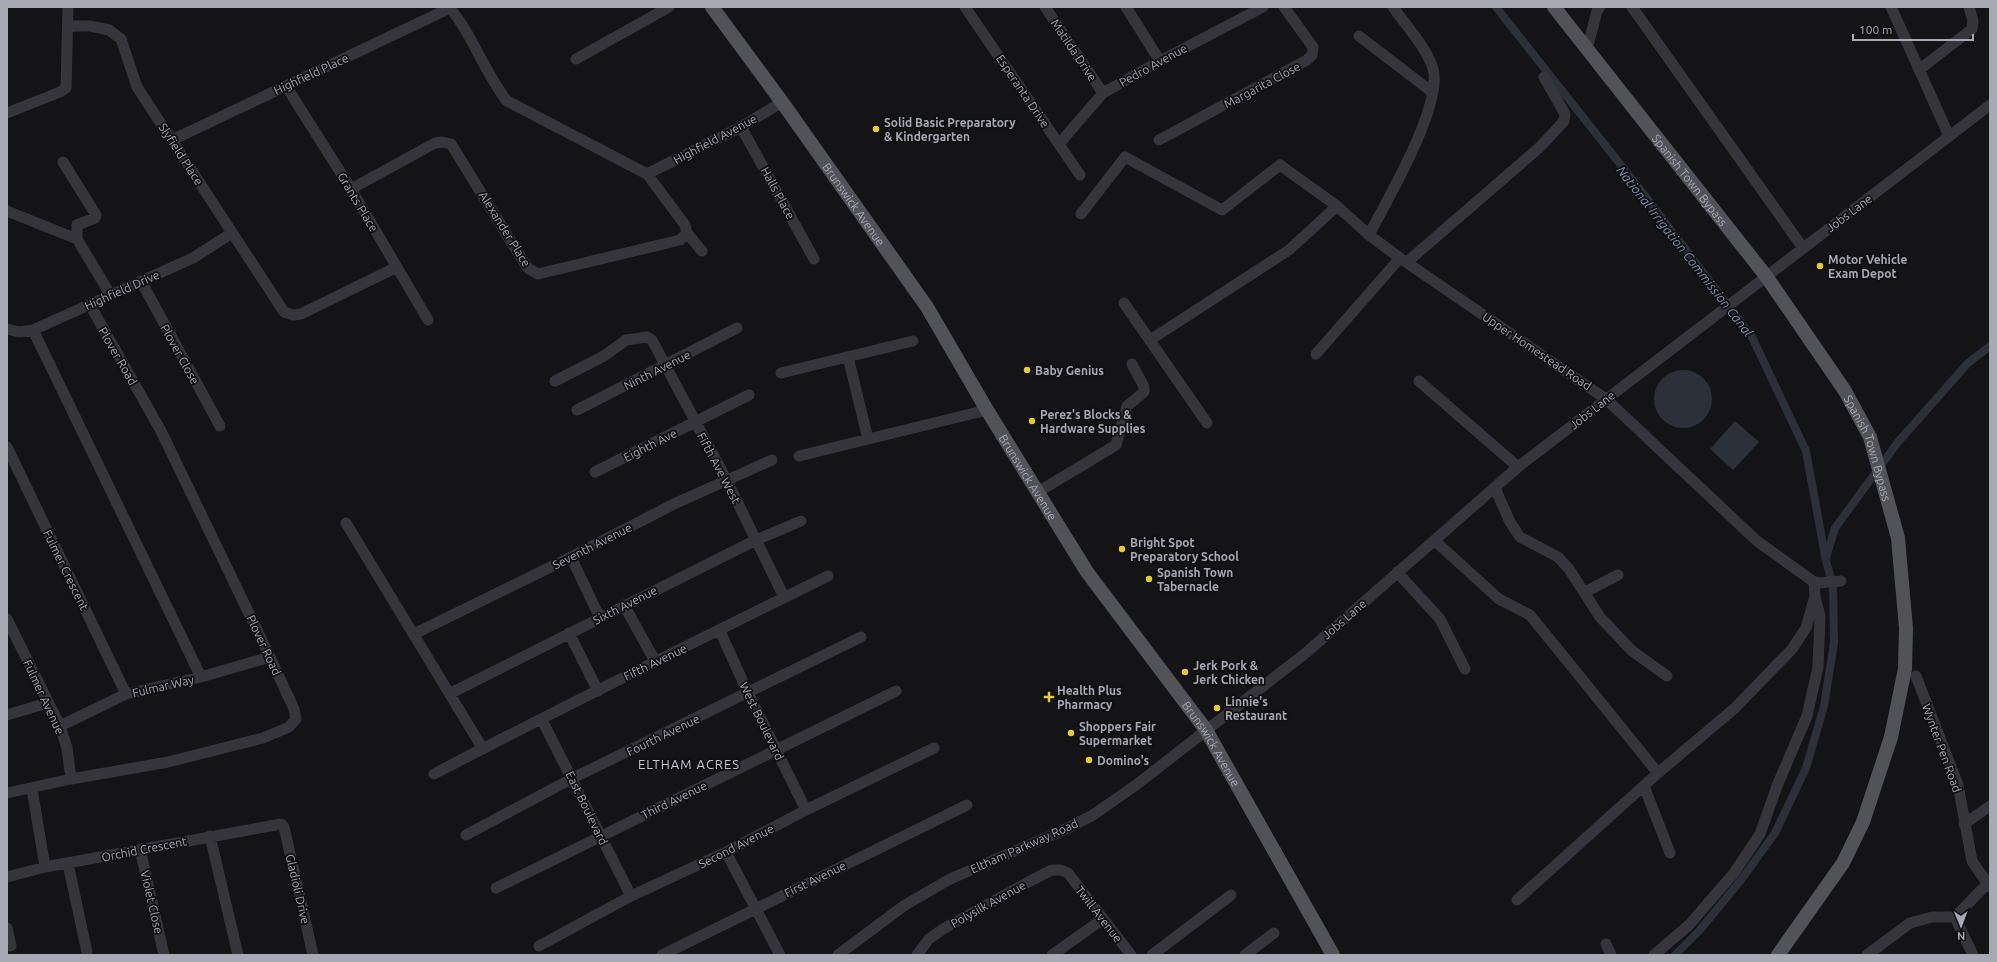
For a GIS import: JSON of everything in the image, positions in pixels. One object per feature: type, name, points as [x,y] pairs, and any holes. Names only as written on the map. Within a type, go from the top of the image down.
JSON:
[{"type":"main road","name":"Brunswick Avenue","points":[[712,7],[782,102],[927,307],[987,410],[1087,572],[1206,730],[1333,955]]},
{"type":"main road","name":"Spanish Town Bypass","points":[[1554,7],[1766,276],[1845,391],[1870,437],[1898,538],[1906,628],[1905,668],[1891,737],[1864,822],[1843,863],[1778,955]]},
{"type":"street","points":[[7,113],[60,92],[66,88],[68,7]]},
{"type":"street","points":[[450,7],[464,26],[497,88],[507,100],[647,174],[685,226],[687,233],[702,251]]},
{"type":"street","name":"Highfield Place","points":[[172,140],[450,7]]},
{"type":"street","points":[[576,59],[669,7]]},
{"type":"street","name":"Esperanta Drive","points":[[965,7],[1080,175]]},
{"type":"street","name":"Matilda Drive","points":[[1045,7],[1103,93]]},
{"type":"street","points":[[1126,7],[1160,60]]},
{"type":"street","name":"Pedro Avenue","points":[[1059,144],[1103,93],[1160,60],[1263,7]]},
{"type":"street","name":"Margarita Close","points":[[1159,140],[1307,60],[1312,55],[1313,47],[1284,7]]},
{"type":"street","points":[[1370,235],[1426,118],[1432,92],[1434,74],[1430,59],[1393,7]]},
{"type":"street","points":[[1587,49],[1597,11],[1600,7]]},
{"type":"street","points":[[1632,7],[1803,248]]},
{"type":"street","points":[[1891,7],[1949,136]]},
{"type":"street","points":[[1920,69],[1972,29],[1973,21],[1968,7]]},
{"type":"street","name":"Slyfield Place","points":[[68,26],[97,27],[110,30],[121,39],[137,87],[284,312],[293,315],[301,314],[397,267]]},
{"type":"street","points":[[1359,36],[1432,92]]},
{"type":"street","points":[[1316,354],[1403,260],[1540,147],[1564,121],[1565,114],[1544,77]]},
{"type":"street","name":"Grants Place","points":[[286,86],[351,189],[428,320]]},
{"type":"street","name":"Highfield Avenue","points":[[647,174],[741,127],[782,102]]},
{"type":"street","name":"Jobs Lane","points":[[1206,730],[1307,652],[1518,468],[1990,105]]},
{"type":"street","name":"Halls Place","points":[[741,127],[814,259]]},
{"type":"street","name":"Alexander Place","points":[[351,189],[435,143],[442,142],[450,144],[525,264],[529,269],[538,274],[680,240],[687,233]]},
{"type":"street","name":"Upper Homestead Road","points":[[1081,214],[1125,157],[1222,210],[1280,165],[1337,206],[1370,235],[1403,260],[1606,399],[1756,540],[1816,582]]},
{"type":"street","points":[[63,162],[96,215],[95,218],[77,225],[77,239],[110,294]]},
{"type":"street","points":[[1150,340],[1289,250],[1337,206]]},
{"type":"street","points":[[7,211],[77,239]]},
{"type":"street","name":"Highfield Drive","points":[[7,329],[19,332],[32,330],[193,258],[232,233]]},
{"type":"street","name":"Plover Close","points":[[141,281],[220,426]]},
{"type":"street","points":[[1124,303],[1207,423]]},
{"type":"street","name":"Plover Road","points":[[7,794],[71,779],[168,762],[263,738],[289,727],[296,719],[294,709],[270,657],[161,431],[90,305]]},
{"type":"street","name":"Ninth Avenue","points":[[577,410],[666,366],[737,328]]},
{"type":"street","points":[[32,330],[201,677]]},
{"type":"street","name":"Fifth Ave West","points":[[555,381],[604,356],[626,340],[647,337],[652,340],[726,479],[784,597]]},
{"type":"street","points":[[781,373],[913,341]]},
{"type":"street","points":[[848,357],[868,439]]},
{"type":"street","points":[[1038,492],[1116,445],[1127,406],[1144,392],[1144,387],[1132,364]]},
{"type":"street","points":[[1419,380],[1518,468]]},
{"type":"street","name":"Eighth Ave","points":[[595,472],[749,395]]},
{"type":"street","points":[[799,456],[987,410]]},
{"type":"street","name":"Fulmer Crescent","points":[[7,446],[126,694]]},
{"type":"street","name":"Seventh Avenue","points":[[414,634],[726,479],[772,460]]},
{"type":"street","points":[[1495,488],[1510,522],[1520,537],[1558,557],[1585,592],[1600,617],[1631,650],[1667,676]]},
{"type":"street","name":"Sixth Avenue","points":[[451,693],[756,540],[801,521]]},
{"type":"street","points":[[346,523],[451,693],[483,749]]},
{"type":"street","points":[[1435,541],[1500,599],[1530,615],[1658,774]]},
{"type":"street","points":[[571,557],[600,618]]},
{"type":"street","points":[[1397,572],[1440,619],[1465,669]]},
{"type":"street","points":[[1585,592],[1618,575]]},
{"type":"street","name":"Fifth Avenue","points":[[434,774],[655,661],[720,631],[784,597],[828,576]]},
{"type":"street","points":[[1517,900],[1644,786],[1735,708],[1792,649],[1806,628],[1815,596],[1816,582],[1840,581]]},
{"type":"street","points":[[1654,955],[1689,925],[1734,873],[1760,834],[1777,786],[1807,716],[1818,667],[1820,616],[1815,596]]},
{"type":"street","points":[[624,605],[655,661]]},
{"type":"street","name":"Fulmer Avenue","points":[[7,619],[11,637],[60,726],[67,748],[71,779]]},
{"type":"street","name":"West Boulevard","points":[[720,631],[748,693],[806,810]]},
{"type":"street","points":[[569,633],[598,691]]},
{"type":"street","name":"Fourth Avenue","points":[[466,835],[573,778],[861,637]]},
{"type":"street","name":"Fulmar Way","points":[[60,726],[126,694],[201,677],[270,657]]},
{"type":"street","name":"Wynter Pen Road","points":[[1916,676],[1958,785],[1972,861],[1989,885]]},
{"type":"street","name":"Third Avenue","points":[[496,888],[896,690]]},
{"type":"street","points":[[7,715],[47,703]]},
{"type":"street","name":"East Boulevard","points":[[542,720],[573,778],[631,896]]},
{"type":"street","name":"Eltham Parkway Road","points":[[838,955],[905,905],[950,879],[1064,830],[1093,815],[1136,785],[1206,730]]},
{"type":"street","name":"Second Avenue","points":[[539,946],[631,896],[726,852],[806,810],[934,748]]},
{"type":"street","points":[[1644,786],[1670,853]]},
{"type":"street","points":[[32,789],[46,867]]},
{"type":"street","name":"First Avenue","points":[[662,955],[968,805]]},
{"type":"street","points":[[1964,824],[1990,806]]},
{"type":"street","name":"Orchid Crescent","points":[[7,877],[46,867],[281,824]]},
{"type":"street","name":"Gladioli Drive","points":[[281,824],[284,827],[312,955]]},
{"type":"street","points":[[210,836],[238,955]]},
{"type":"street","name":"Violet Close","points":[[140,849],[164,955]]},
{"type":"street","points":[[726,852],[780,955]]},
{"type":"street","points":[[68,864],[87,952]]},
{"type":"street","name":"Polysilk Avenue","points":[[917,955],[929,939],[943,928],[1052,870],[1061,870],[1068,873]]},
{"type":"street","name":"Twill Avenue","points":[[1068,873],[1131,955]]},
{"type":"street","points":[[1867,955],[1910,923],[1932,917],[1955,917],[1989,885]]},
{"type":"street","points":[[1152,955],[1231,895]]},
{"type":"street","points":[[1955,917],[1973,955]]},
{"type":"street","points":[[1052,955],[1103,919]]},
{"type":"street","points":[[7,928],[11,946]]},
{"type":"street","points":[[1245,955],[1274,933]]},
{"type":"street","points":[[1606,944],[1611,955]]},
{"type":"shaded area","points":[[1677,370],[1689,370],[1704,378],[1712,393],[1712,405],[1704,420],[1689,428],[1677,428],[1662,420],[1654,405],[1654,393],[1662,378]]},
{"type":"shaded area","points":[[1735,421],[1759,442],[1733,470],[1710,449]]},
{"type":"waterway","name":"National Irrigation Commission Canal","points":[[1496,7],[1639,188],[1752,337],[1806,451],[1826,561],[1833,585],[1834,643],[1824,706],[1806,768],[1775,833],[1741,880],[1699,931],[1675,955]]},
{"type":"waterway","points":[[1826,558],[1835,528],[1898,442],[1968,363],[1990,346]]},
{"type":"place","name":"Solid Basic Preparatory & Kindergarten","points":[[876,129]]},
{"type":"place","name":"Motor Vehicle Exam Depot","points":[[1820,266]]},
{"type":"place","name":"Baby Genius","points":[[1027,370]]},
{"type":"place","name":"Perez's Blocks & Hardware Supplies","points":[[1032,421]]},
{"type":"place","name":"Bright Spot Preparatory School","points":[[1122,549]]},
{"type":"place","name":"Spanish Town Tabernacle","points":[[1149,579]]},
{"type":"place","name":"Jerk Pork & Jerk Chicken","points":[[1185,672]]},
{"type":"place","name":"Health Plus Pharmacy","points":[[1049,697]]},
{"type":"place","name":"Linnie's Restaurant","points":[[1217,708]]},
{"type":"place","name":"Shoppers Fair Supermarket","points":[[1071,733]]},
{"type":"place","name":"Domino's","points":[[1089,760]]},
{"type":"district","name":"ELTHAM ACRES","points":[[689,764]]}]
